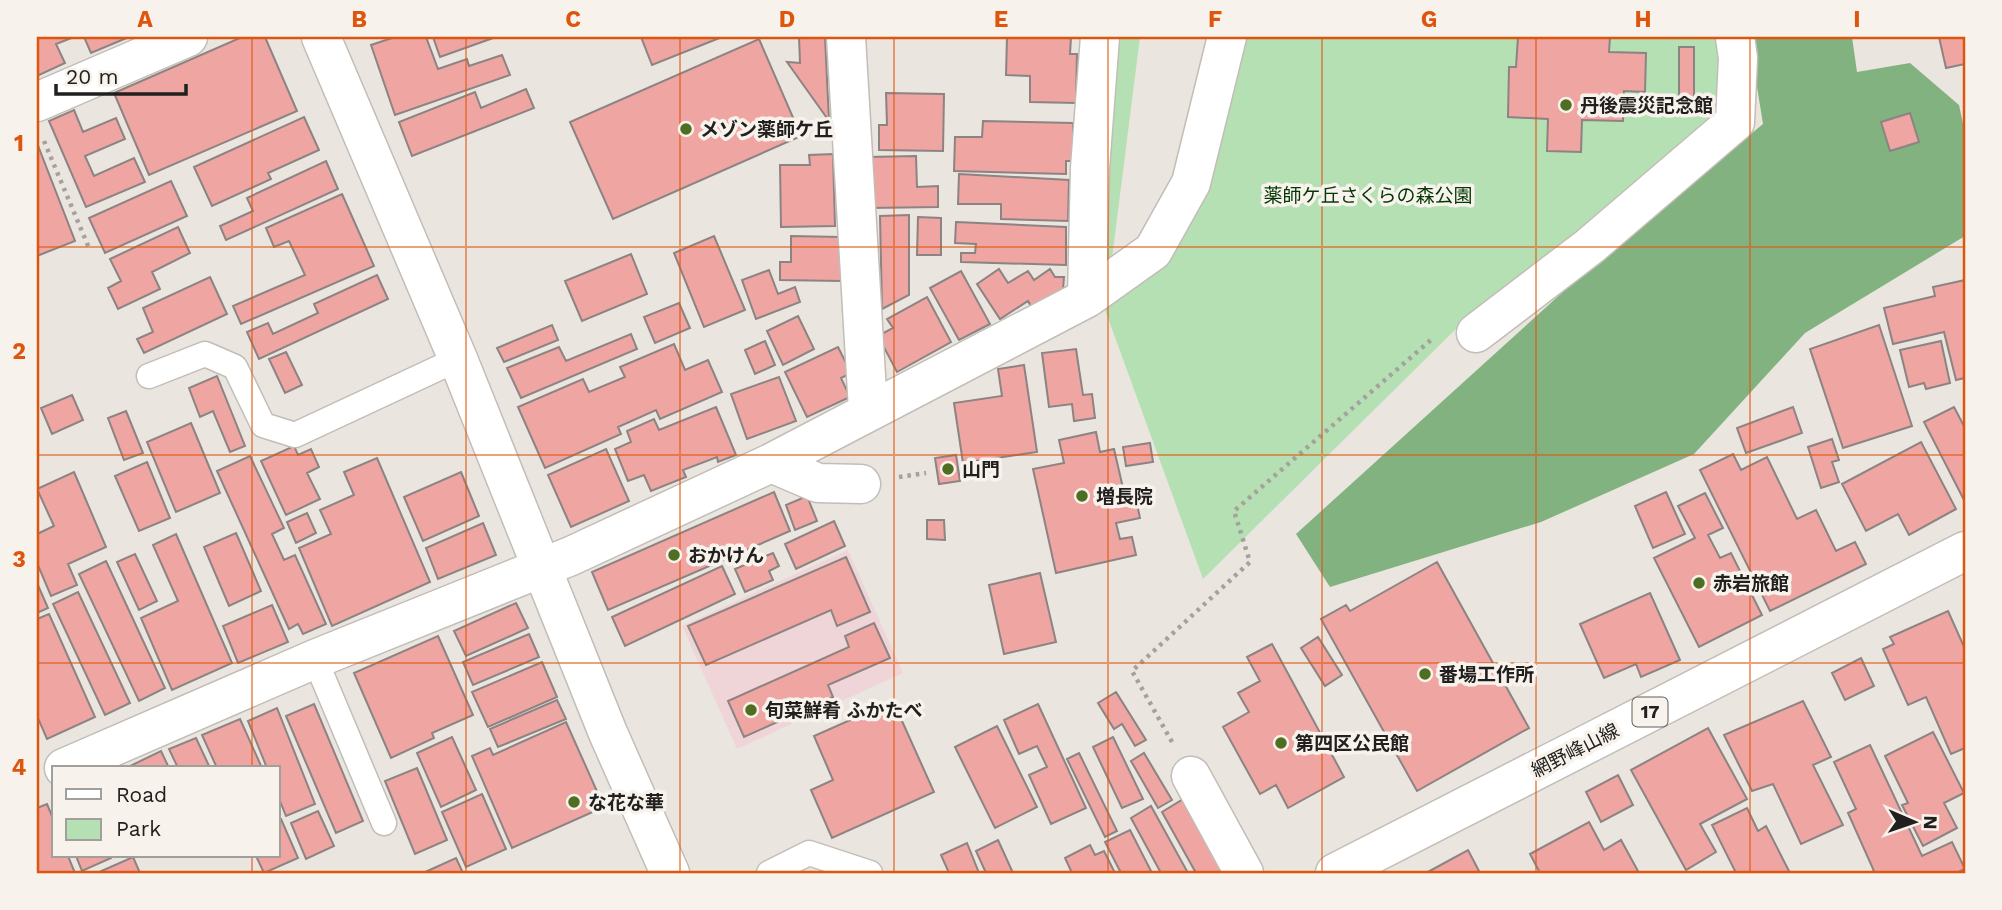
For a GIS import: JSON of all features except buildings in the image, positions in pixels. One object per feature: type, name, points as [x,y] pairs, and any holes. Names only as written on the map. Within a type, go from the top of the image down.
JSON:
[{"type":"street","points":[[39,119],[188,37]]},
{"type":"street","points":[[846,37],[868,410]]},
{"type":"street","points":[[1087,298],[1090,167],[1100,37]]},
{"type":"street","points":[[69,766],[315,659],[544,568],[771,463],[1087,298],[1153,251],[1191,183],[1227,37]]},
{"type":"street","points":[[1476,333],[1590,246],[1735,122],[1738,58],[1735,37]]},
{"type":"street","points":[[329,39],[544,568],[608,733],[670,873]]},
{"type":"street","points":[[771,463],[818,483],[861,484]]},
{"type":"street","name":"網野峰山線","points":[[1335,873],[1965,551]]},
{"type":"street","points":[[1192,776],[1244,873]]},
{"type":"lane","points":[[149,376],[205,354],[235,367],[263,425],[295,435],[458,359]]},
{"type":"lane","points":[[315,659],[384,824]]},
{"type":"lane","points":[[769,873],[809,853],[870,873]]},
{"type":"path","points":[[39,119],[89,248]]},
{"type":"path","points":[[1192,776],[1132,671],[1250,562],[1234,511],[1432,339]]},
{"type":"shaded area","points":[[848,550],[903,673],[737,749],[682,626]]},
{"type":"green space","points":[[1115,37],[1140,37],[1111,266],[1101,267]]},
{"type":"green space","name":"薬師ケ丘さくらの森公園","points":[[1243,37],[1723,37],[1725,114],[1581,238],[1469,316],[1203,579],[1104,307],[1170,261],[1205,190]]},
{"type":"green space","points":[[1749,37],[1852,37],[1857,72],[1910,63],[1959,105],[1965,133],[1965,236],[1805,333],[1694,454],[1541,522],[1330,587],[1296,534],[1597,261],[1763,124]]},
{"type":"place","name":"丹後震災記念館","points":[[1566,105]]},
{"type":"place","name":"メゾン薬師ケ丘","points":[[686,129]]},
{"type":"place","name":"山門","points":[[948,469]]},
{"type":"place","name":"増長院","points":[[1082,496]]},
{"type":"place","name":"おかけん","points":[[674,555]]},
{"type":"place","name":"赤岩旅館","points":[[1699,583]]},
{"type":"place","name":"番場工作所","points":[[1425,674]]},
{"type":"place","name":"旬菜鮮肴 ふかたべ","points":[[751,710]]},
{"type":"place","name":"第四区公民館","points":[[1281,743]]},
{"type":"place","name":"な花な華","points":[[574,802]]}]
